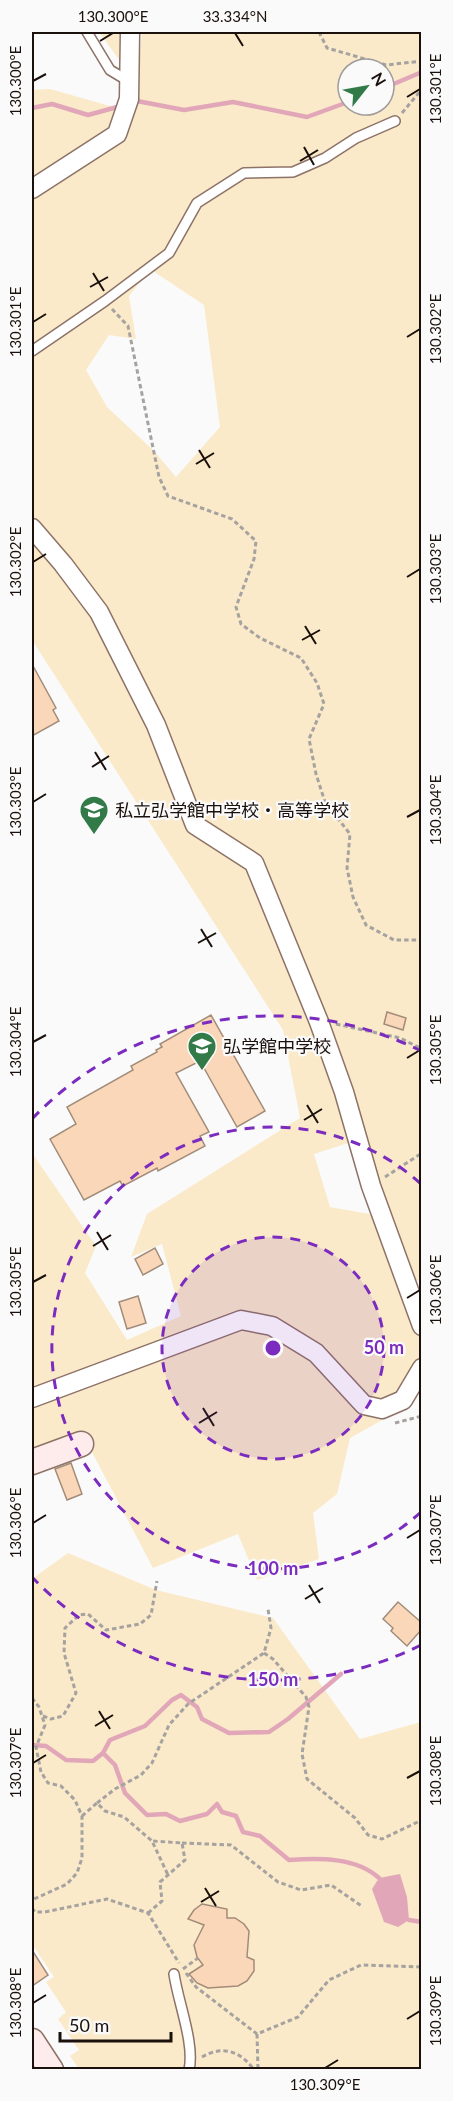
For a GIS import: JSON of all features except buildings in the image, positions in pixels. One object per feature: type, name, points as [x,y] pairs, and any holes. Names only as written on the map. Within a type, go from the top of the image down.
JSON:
[{"type":"street","points":[[32,189],[117,134],[129,97],[130,32]]},
{"type":"street","points":[[32,528],[99,612],[156,725],[195,825],[254,863],[319,1022],[344,1092],[371,1186],[422,1326]]},
{"type":"street","points":[[32,1398],[241,1320],[272,1326],[316,1353],[364,1405],[382,1409],[403,1400],[422,1368]]},
{"type":"street","points":[[32,1462],[81,1444]]},
{"type":"street","points":[[33,2046],[51,2070]]},
{"type":"lane","points":[[87,32],[129,97]]},
{"type":"lane","points":[[32,351],[105,301],[169,253],[197,203],[244,173],[293,172],[325,158],[356,138],[395,121]]},
{"type":"lane","points":[[174,1974],[186,2028],[190,2067]]},
{"type":"path","points":[[319,32],[327,48],[386,65],[422,61]]},
{"type":"path","points":[[395,121],[422,88]]},
{"type":"path","points":[[105,301],[128,326],[159,477],[168,496],[232,519],[255,541],[254,560],[236,607],[241,624],[260,638],[301,658],[317,682],[324,704],[309,739],[316,774],[325,802],[350,834],[347,868],[352,897],[365,923],[394,940],[422,940]]},
{"type":"path","points":[[319,1022],[347,1025],[400,1038],[422,1049]]},
{"type":"path","points":[[371,1186],[422,1152]]},
{"type":"path","points":[[43,1716],[51,1719],[63,1716],[76,1693],[64,1653],[65,1628],[79,1615],[88,1614],[106,1630],[140,1624],[151,1615],[158,1581]]},
{"type":"path","points":[[82,1815],[115,1789],[141,1775],[152,1763],[169,1725],[188,1704],[264,1653],[271,1628],[268,1609]]},
{"type":"path","points":[[264,1653],[273,1659],[306,1697],[309,1707],[302,1754],[307,1779],[355,1818],[368,1835],[382,1839],[422,1820]]},
{"type":"path","points":[[32,1698],[39,1707],[45,1725],[36,1747],[40,1772],[48,1782],[61,1786],[75,1800],[82,1815],[82,1858],[77,1873],[67,1884],[32,1900]]},
{"type":"path","points":[[97,1803],[105,1811],[124,1817],[152,1841],[168,1875]]},
{"type":"path","points":[[152,1841],[231,1845],[278,1882],[302,1890],[331,1885],[363,1907]]},
{"type":"path","points":[[148,1913],[162,1901],[160,1882],[185,1860],[182,1843]]},
{"type":"path","points":[[32,1908],[35,1912],[45,1912],[107,1899],[148,1913],[196,1987],[257,2034]]},
{"type":"path","points":[[174,1974],[198,1958]]},
{"type":"path","points":[[257,2034],[298,2017],[329,1980],[361,1965],[422,1967]]},
{"type":"path","points":[[256,2070],[257,2034]]},
{"type":"path","points":[[190,2067],[209,2053],[219,2050],[246,2058],[256,2070]]},
{"type":"shaded area","points":[[99,32],[132,32],[140,54],[142,32],[421,32],[421,1282],[412,1278],[421,1308],[421,1385],[411,1404],[350,1438],[337,1494],[313,1513],[319,1559],[257,1580],[238,1534],[153,1568],[92,1452],[32,1449],[32,1352],[34,1350],[32,1349],[32,1153],[96,1246],[85,1273],[127,1340],[181,1316],[162,1244],[131,1257],[147,1214],[300,1118],[283,1030],[32,640],[32,90],[50,89],[124,110],[128,72]],"holes":[[[150,269],[204,305],[220,427],[176,477],[154,451],[107,407],[86,370],[109,335],[136,339],[129,296]],[[364,1138],[386,1217],[330,1207],[314,1154]]]},
{"type":"shaded area","points":[[68,1553],[156,1590],[273,1618],[360,1739],[421,1722],[421,2069],[79,2069],[70,2056],[79,2050],[58,2019],[66,2012],[46,1982],[54,1977],[32,1944],[32,1579]]},
{"type":"shaded area","points":[[400,1874],[407,1897],[409,1920],[398,1927],[384,1922],[372,1889],[379,1878]]},
{"type":"waterway","points":[[396,83],[422,72]]},
{"type":"waterway","points":[[132,102],[184,110],[233,102],[307,117],[336,106]]},
{"type":"waterway","points":[[32,108],[52,104],[88,115],[121,106]]},
{"type":"waterway","points":[[32,1745],[46,1746],[66,1760],[93,1761],[103,1753],[110,1740],[145,1726],[172,1700],[181,1695],[197,1707],[202,1719],[229,1733],[269,1732],[341,1674]]},
{"type":"waterway","points":[[103,1753],[115,1765],[125,1793],[147,1815],[166,1814],[180,1821],[207,1814],[217,1804],[222,1812],[236,1816],[243,1832],[260,1836],[289,1860],[337,1860],[359,1866],[379,1878]]},
{"type":"waterway","points":[[409,1920],[422,1922]]},
{"type":"place","name":"私立弘学館中学校・高等学校","points":[[94,836]]},
{"type":"place","name":"弘学館中学校","points":[[202,1072]]}]
